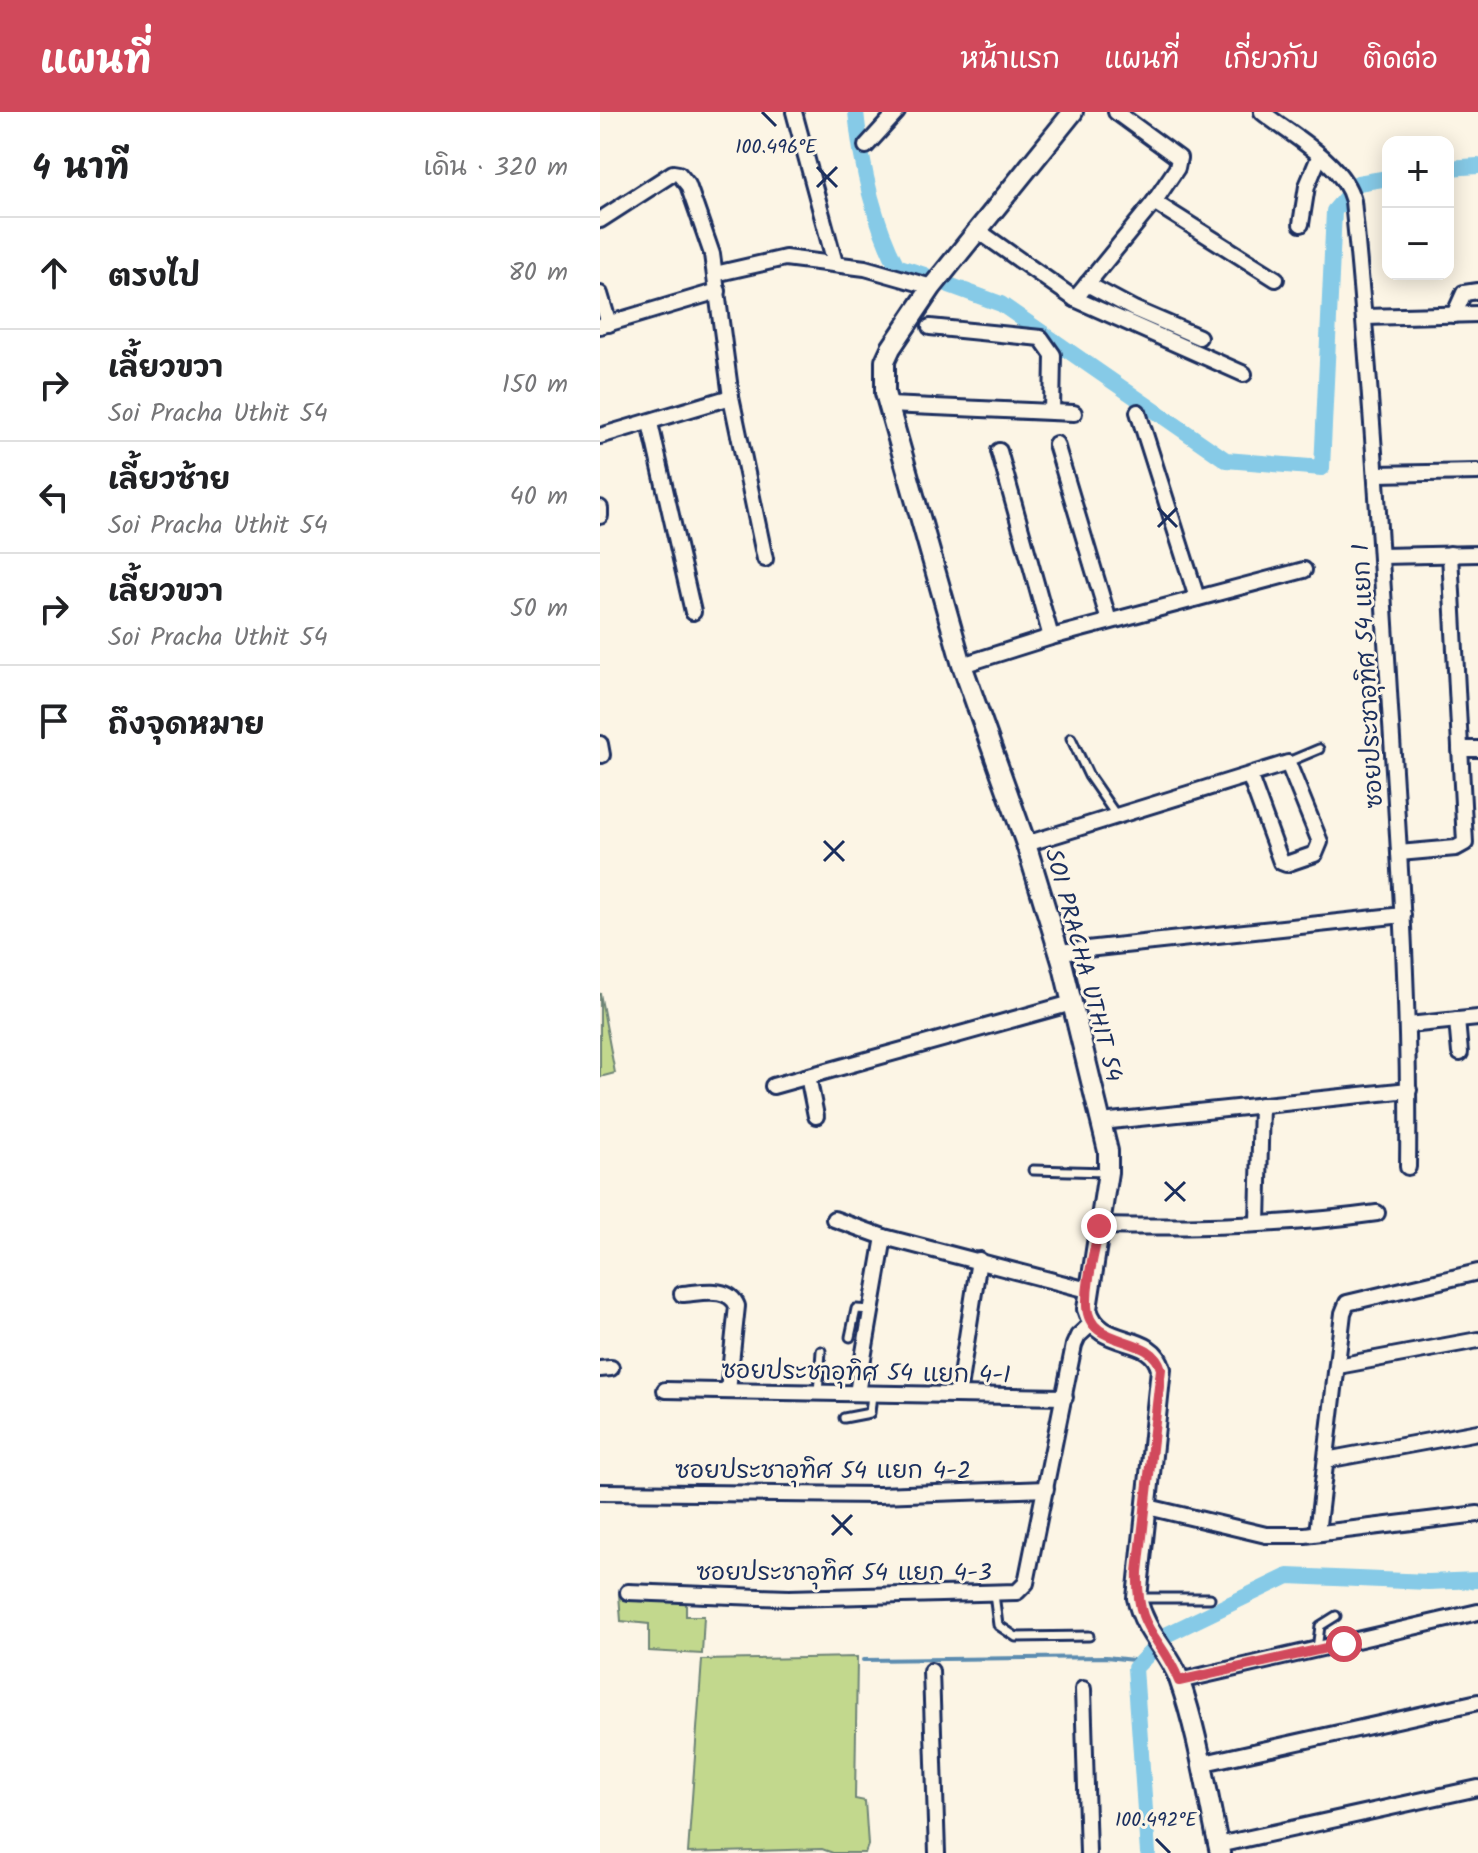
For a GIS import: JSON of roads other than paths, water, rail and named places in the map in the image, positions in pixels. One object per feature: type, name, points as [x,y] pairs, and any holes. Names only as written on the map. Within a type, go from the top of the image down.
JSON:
[{"type":"street","points":[[794,112],[835,263]]},
{"type":"street","points":[[866,146],[897,112]]},
{"type":"street","name":"SOI PRACHA UTHIT 54","points":[[1073,112],[932,287],[885,361],[883,376],[888,405],[962,665],[1026,844],[1059,952],[1101,1122],[1108,1172],[1088,1290],[1087,1309],[1091,1324]]},
{"type":"street","points":[[1075,299],[1154,202],[1177,168],[1179,158],[1116,112]]},
{"type":"street","points":[[1262,112],[1319,157],[1307,186],[1301,224]]},
{"type":"street","name":"ซอยประชาอุทิศ 54 แยก 1","points":[[1319,157],[1348,184],[1353,201],[1365,317],[1403,915],[1408,1025],[1408,1167]]},
{"type":"street","points":[[600,220],[673,173],[679,174],[688,185],[712,254],[731,397],[765,559]]},
{"type":"street","points":[[1154,202],[1276,279]]},
{"type":"street","points":[[977,230],[1075,299],[1244,374]]},
{"type":"street","points":[[715,274],[757,261],[785,258],[835,263],[932,287]]},
{"type":"street","points":[[1087,284],[1134,309],[1199,337]]},
{"type":"street","points":[[600,294],[604,325],[718,291]]},
{"type":"street","points":[[1454,315],[1464,293],[1478,291]]},
{"type":"street","points":[[1365,317],[1478,314]]},
{"type":"street","points":[[930,327],[1041,338],[1053,355],[1052,412]]},
{"type":"street","points":[[600,436],[731,397]]},
{"type":"street","points":[[888,405],[1074,413]]},
{"type":"street","points":[[1138,412],[1197,598]]},
{"type":"street","points":[[650,423],[693,612]]},
{"type":"street","points":[[1056,444],[1109,621]]},
{"type":"street","points":[[999,451],[1051,637]]},
{"type":"street","points":[[1376,474],[1478,472]]},
{"type":"street","points":[[600,508],[600,516]]},
{"type":"street","points":[[1399,853],[1462,847],[1450,554]]},
{"type":"street","points":[[1381,556],[1478,554]]},
{"type":"street","points":[[962,665],[1051,637],[1304,570]]},
{"type":"street","points":[[1460,749],[1478,749]]},
{"type":"street","points":[[1026,844],[1288,763],[1320,842],[1315,854],[1286,864],[1277,857],[1250,777]]},
{"type":"street","points":[[1059,952],[1403,915]]},
{"type":"street","points":[[773,1086],[1072,1003]]},
{"type":"street","points":[[1408,1025],[1478,1018]]},
{"type":"street","points":[[1457,1020],[1460,1053]]},
{"type":"street","points":[[808,1076],[816,1116]]},
{"type":"street","points":[[1101,1122],[1409,1090]]},
{"type":"street","points":[[1258,1222],[1261,1105]]},
{"type":"street","points":[[1099,1226],[1258,1222],[1377,1213]]},
{"type":"street","points":[[834,1219],[884,1237],[1088,1290]]},
{"type":"street","points":[[864,1394],[872,1310],[884,1237]]},
{"type":"street","points":[[958,1395],[979,1260]]},
{"type":"street","points":[[1317,1533],[1343,1313],[1347,1303],[1478,1272]]},
{"type":"street","points":[[682,1294],[725,1292],[734,1298],[737,1306],[728,1391]]},
{"type":"street","points":[[1091,1324],[1102,1333],[1149,1349],[1158,1357],[1161,1369],[1137,1598],[1149,1633],[1179,1681],[1204,1763],[1219,1849],[1478,1788]]},
{"type":"street","name":"ซอยประชาอุทิศ 54 แยก 4-3","points":[[628,1592],[789,1598],[1017,1592],[1026,1583],[1074,1345],[1078,1336],[1091,1324]]},
{"type":"street","points":[[1338,1366],[1478,1340]]},
{"type":"street","name":"ซอยประชาอุทิศ 54 แยก 4-1","points":[[665,1390],[1065,1397]]},
{"type":"street","points":[[1326,1460],[1478,1432]]},
{"type":"street","name":"ซอยประชาอุทิศ 54 แยก 4-2","points":[[600,1492],[879,1495],[1046,1489]]},
{"type":"street","points":[[1148,1507],[1266,1535],[1317,1533],[1478,1514]]},
{"type":"street","points":[[1179,1681],[1478,1612]]},
{"type":"street","points":[[931,1671],[937,1853]]},
{"type":"street","points":[[1083,1689],[1088,1853]]},
{"type":"street","points":[[1204,1763],[1478,1702]]},
{"type":"lane","points":[[1071,738],[1089,776],[1118,817]]},
{"type":"lane","points":[[1288,763],[1319,749]]},
{"type":"lane","points":[[1033,1170],[1108,1172]]},
{"type":"lane","points":[[850,1337],[852,1313],[856,1309],[872,1310]]},
{"type":"lane","points":[[818,1393],[821,1351]]},
{"type":"lane","points":[[844,1418],[870,1413],[864,1394]]},
{"type":"lane","points":[[994,1594],[998,1625],[1016,1637],[1089,1636]]},
{"type":"lane","points":[[1137,1598],[1210,1598]]},
{"type":"lane","points":[[1317,1650],[1320,1626],[1336,1616]]},
{"type":"waterway","points":[[856,112],[869,191],[881,230],[897,266],[925,275]]},
{"type":"waterway","points":[[1454,168],[1478,166]]},
{"type":"waterway","points":[[949,285],[1001,304],[1226,460],[1322,468],[1334,211],[1358,183],[1382,179]]},
{"type":"waterway","points":[[1148,1853],[1135,1668],[1168,1634],[1288,1576],[1428,1582],[1478,1580]]},
{"type":"waterway","points":[[863,1660],[1106,1657],[1142,1661]]}]
